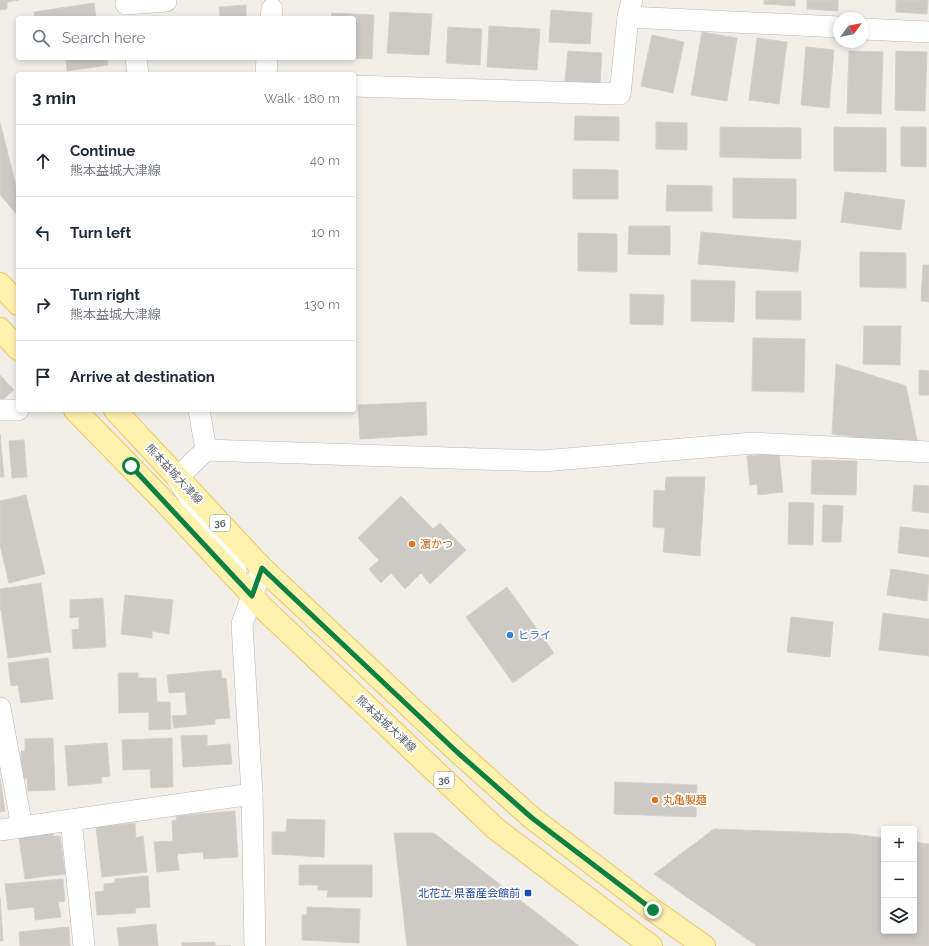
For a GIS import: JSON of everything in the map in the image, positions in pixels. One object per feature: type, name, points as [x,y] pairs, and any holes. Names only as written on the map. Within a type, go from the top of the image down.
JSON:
[{"type":"main road","points":[[0,284],[16,302]]},
{"type":"main road","points":[[0,329],[16,347]]},
{"type":"main road","name":"熊本益城大津線","points":[[77,412],[159,496],[261,606],[496,829],[651,946]]},
{"type":"main road","name":"熊本益城大津線","points":[[117,412],[262,568],[457,752],[532,818],[653,910],[704,946]]},
{"type":"street","points":[[127,7],[166,2]]},
{"type":"street","points":[[356,86],[620,94],[630,9],[833,27]]},
{"type":"street","points":[[869,29],[929,32]]},
{"type":"street","points":[[136,60],[138,72]]},
{"type":"street","points":[[266,72],[267,60]]},
{"type":"street","points":[[0,410],[16,410]]},
{"type":"street","points":[[199,412],[206,450]]},
{"type":"street","points":[[252,596],[177,478],[206,450],[543,461],[753,443],[929,452]]},
{"type":"street","points":[[255,946],[252,794],[242,624],[262,568]]},
{"type":"street","points":[[0,708],[22,827]]},
{"type":"street","points":[[0,830],[252,794]]},
{"type":"street","points":[[71,820],[84,946]]},
{"type":"building","points":[[0,0],[19,0],[7,2],[7,9],[0,10]]},
{"type":"building","points":[[764,0],[795,0],[795,6],[764,4]]},
{"type":"building","points":[[807,0],[838,0],[838,11],[807,9]]},
{"type":"building","points":[[896,0],[928,0],[927,14],[896,12]]},
{"type":"building","points":[[94,3],[96,16],[35,16],[34,12]]},
{"type":"building","points":[[246,5],[246,16],[220,16],[219,7]]},
{"type":"building","points":[[551,10],[592,13],[590,44],[549,42]]},
{"type":"building","points":[[390,12],[432,14],[429,55],[387,53]]},
{"type":"building","points":[[332,13],[374,15],[372,59],[356,58],[356,16],[331,16]]},
{"type":"building","points":[[489,26],[540,29],[537,70],[487,67]]},
{"type":"building","points":[[448,27],[482,29],[480,65],[446,63]]},
{"type":"building","points":[[702,32],[737,38],[727,101],[691,95]]},
{"type":"building","points":[[652,35],[684,42],[673,93],[641,86]]},
{"type":"building","points":[[757,38],[787,42],[779,104],[749,100]]},
{"type":"building","points":[[806,47],[834,50],[829,108],[801,105]]},
{"type":"building","points":[[568,51],[602,53],[600,84],[565,81]]},
{"type":"building","points":[[849,51],[883,52],[881,114],[847,113]]},
{"type":"building","points":[[896,51],[927,52],[925,111],[895,110]]},
{"type":"building","points":[[66,60],[107,60],[108,65],[67,71]]},
{"type":"building","points":[[575,116],[619,117],[619,141],[574,140]]},
{"type":"building","points":[[0,122],[16,186],[2,197],[0,194]]},
{"type":"building","points":[[656,122],[687,123],[687,150],[656,149]]},
{"type":"building","points":[[720,127],[801,128],[801,159],[720,157]]},
{"type":"building","points":[[834,127],[886,128],[886,172],[834,171]]},
{"type":"building","points":[[901,127],[926,127],[926,167],[901,166]]},
{"type":"building","points":[[573,169],[618,170],[618,199],[573,199]]},
{"type":"building","points":[[733,178],[796,179],[796,219],[733,218]]},
{"type":"building","points":[[667,185],[712,186],[712,211],[666,211]]},
{"type":"building","points":[[16,186],[16,214],[2,197]]},
{"type":"building","points":[[845,192],[905,200],[901,230],[841,222]]},
{"type":"building","points":[[629,226],[670,226],[670,255],[628,254]]},
{"type":"building","points":[[701,232],[801,241],[798,272],[698,264]]},
{"type":"building","points":[[578,233],[617,234],[617,272],[578,271]]},
{"type":"building","points":[[860,252],[906,253],[906,288],[860,287]]},
{"type":"building","points":[[923,265],[929,265],[929,302],[921,301]]},
{"type":"building","points":[[691,280],[735,281],[734,322],[691,321]]},
{"type":"building","points":[[756,291],[801,291],[801,320],[756,319]]},
{"type":"building","points":[[630,294],[664,295],[663,325],[630,324]]},
{"type":"building","points":[[864,326],[901,326],[900,365],[863,364]]},
{"type":"building","points":[[753,338],[805,339],[804,392],[752,391]]},
{"type":"building","points":[[836,364],[906,386],[918,445],[832,434]]},
{"type":"building","points":[[919,370],[929,371],[929,395],[919,395]]},
{"type":"building","points":[[0,375],[14,390],[1,401],[0,400]]},
{"type":"building","points":[[426,402],[427,435],[360,439],[358,405]]},
{"type":"building","points":[[0,434],[4,477],[0,477]]},
{"type":"building","points":[[24,440],[27,477],[12,478],[9,441]]},
{"type":"building","points":[[779,453],[783,492],[758,495],[757,484],[750,485],[747,456]]},
{"type":"building","points":[[812,460],[857,461],[856,495],[811,494]]},
{"type":"building","points":[[666,477],[705,477],[700,556],[663,552],[665,528],[653,527],[654,490],[665,491]]},
{"type":"building","points":[[914,485],[929,486],[929,513],[912,511]]},
{"type":"building","points":[[26,495],[45,574],[9,583],[0,545],[0,501]]},
{"type":"building","name":"濵かつ","points":[[401,496],[433,529],[440,523],[466,550],[430,584],[421,573],[405,589],[391,573],[381,583],[369,569],[379,560],[358,538]]},
{"type":"building","points":[[789,502],[814,503],[813,545],[788,544]]},
{"type":"building","points":[[823,505],[843,506],[841,542],[822,542]]},
{"type":"building","points":[[900,527],[929,530],[929,557],[898,553]]},
{"type":"building","points":[[891,569],[929,575],[927,601],[887,595]]},
{"type":"building","points":[[41,583],[51,652],[8,658],[1,609],[0,610],[0,589]]},
{"type":"building","name":"ヒライ","points":[[507,587],[554,653],[513,683],[466,617]]},
{"type":"building","points":[[125,595],[173,600],[169,634],[152,631],[152,638],[121,634]]},
{"type":"building","points":[[103,598],[106,647],[73,649],[72,630],[79,629],[79,617],[70,618],[70,600]]},
{"type":"building","points":[[883,613],[929,619],[929,656],[879,650]]},
{"type":"building","points":[[791,617],[833,622],[830,657],[787,652]]},
{"type":"building","points":[[48,658],[53,699],[21,703],[18,685],[11,686],[8,663]]},
{"type":"building","points":[[221,670],[222,679],[226,678],[230,718],[215,719],[215,724],[174,728],[172,716],[187,715],[185,692],[169,693],[167,675]]},
{"type":"building","points":[[118,673],[138,673],[138,678],[156,678],[157,702],[170,702],[171,729],[149,730],[149,712],[119,713]]},
{"type":"building","points":[[207,735],[207,746],[230,744],[232,764],[183,767],[181,736]]},
{"type":"building","points":[[53,738],[55,790],[28,791],[27,778],[22,779],[21,751],[25,751],[25,739]]},
{"type":"building","points":[[172,738],[173,787],[151,788],[150,769],[123,770],[122,740]]},
{"type":"building","points":[[107,743],[110,776],[101,777],[102,783],[68,786],[65,746]]},
{"type":"building","points":[[0,778],[5,811],[0,812]]},
{"type":"building","name":"丸亀製麺","points":[[615,782],[697,785],[696,817],[614,814]]},
{"type":"building","points":[[235,811],[238,857],[204,859],[203,852],[177,854],[179,870],[157,872],[154,842],[173,841],[172,821],[177,820],[176,816]]},
{"type":"building","points":[[287,819],[325,820],[324,857],[272,854],[272,832],[286,832]]},
{"type":"building","points":[[135,823],[136,838],[143,836],[147,872],[102,877],[96,827]]},
{"type":"building","points":[[714,829],[852,834],[881,838],[881,934],[917,934],[917,842],[929,844],[929,946],[757,946],[654,874]]},
{"type":"building","points":[[53,833],[53,836],[60,836],[65,874],[25,879],[19,838]]},
{"type":"building","points":[[394,833],[434,833],[579,946],[407,946]]},
{"type":"building","points":[[299,865],[372,865],[372,897],[327,897],[328,890],[318,890],[318,885],[299,885]]},
{"type":"building","points":[[148,876],[150,907],[135,908],[136,913],[97,915],[95,892],[104,891],[104,884],[115,883],[115,879]]},
{"type":"building","points":[[63,879],[65,901],[58,902],[61,917],[35,920],[34,907],[8,910],[5,884]]},
{"type":"building","points":[[0,897],[3,941],[0,941]]},
{"type":"building","points":[[307,907],[360,909],[359,943],[302,940],[302,915],[307,915]]},
{"type":"building","points":[[156,924],[158,946],[119,946],[117,928]]},
{"type":"building","points":[[69,927],[70,946],[20,946],[19,932]]},
{"type":"building","points":[[215,942],[215,946],[182,946],[182,943]]},
{"type":"place","name":"濵かつ","points":[[412,544]]},
{"type":"place","name":"ヒライ","points":[[510,635]]},
{"type":"place","name":"丸亀製麺","points":[[655,800]]},
{"type":"place","name":"北花立 県畜産会館前","points":[[528,893]]},
{"type":"route","points":[[131,466],[252,596],[262,568],[457,752],[532,818],[653,910]]}]
